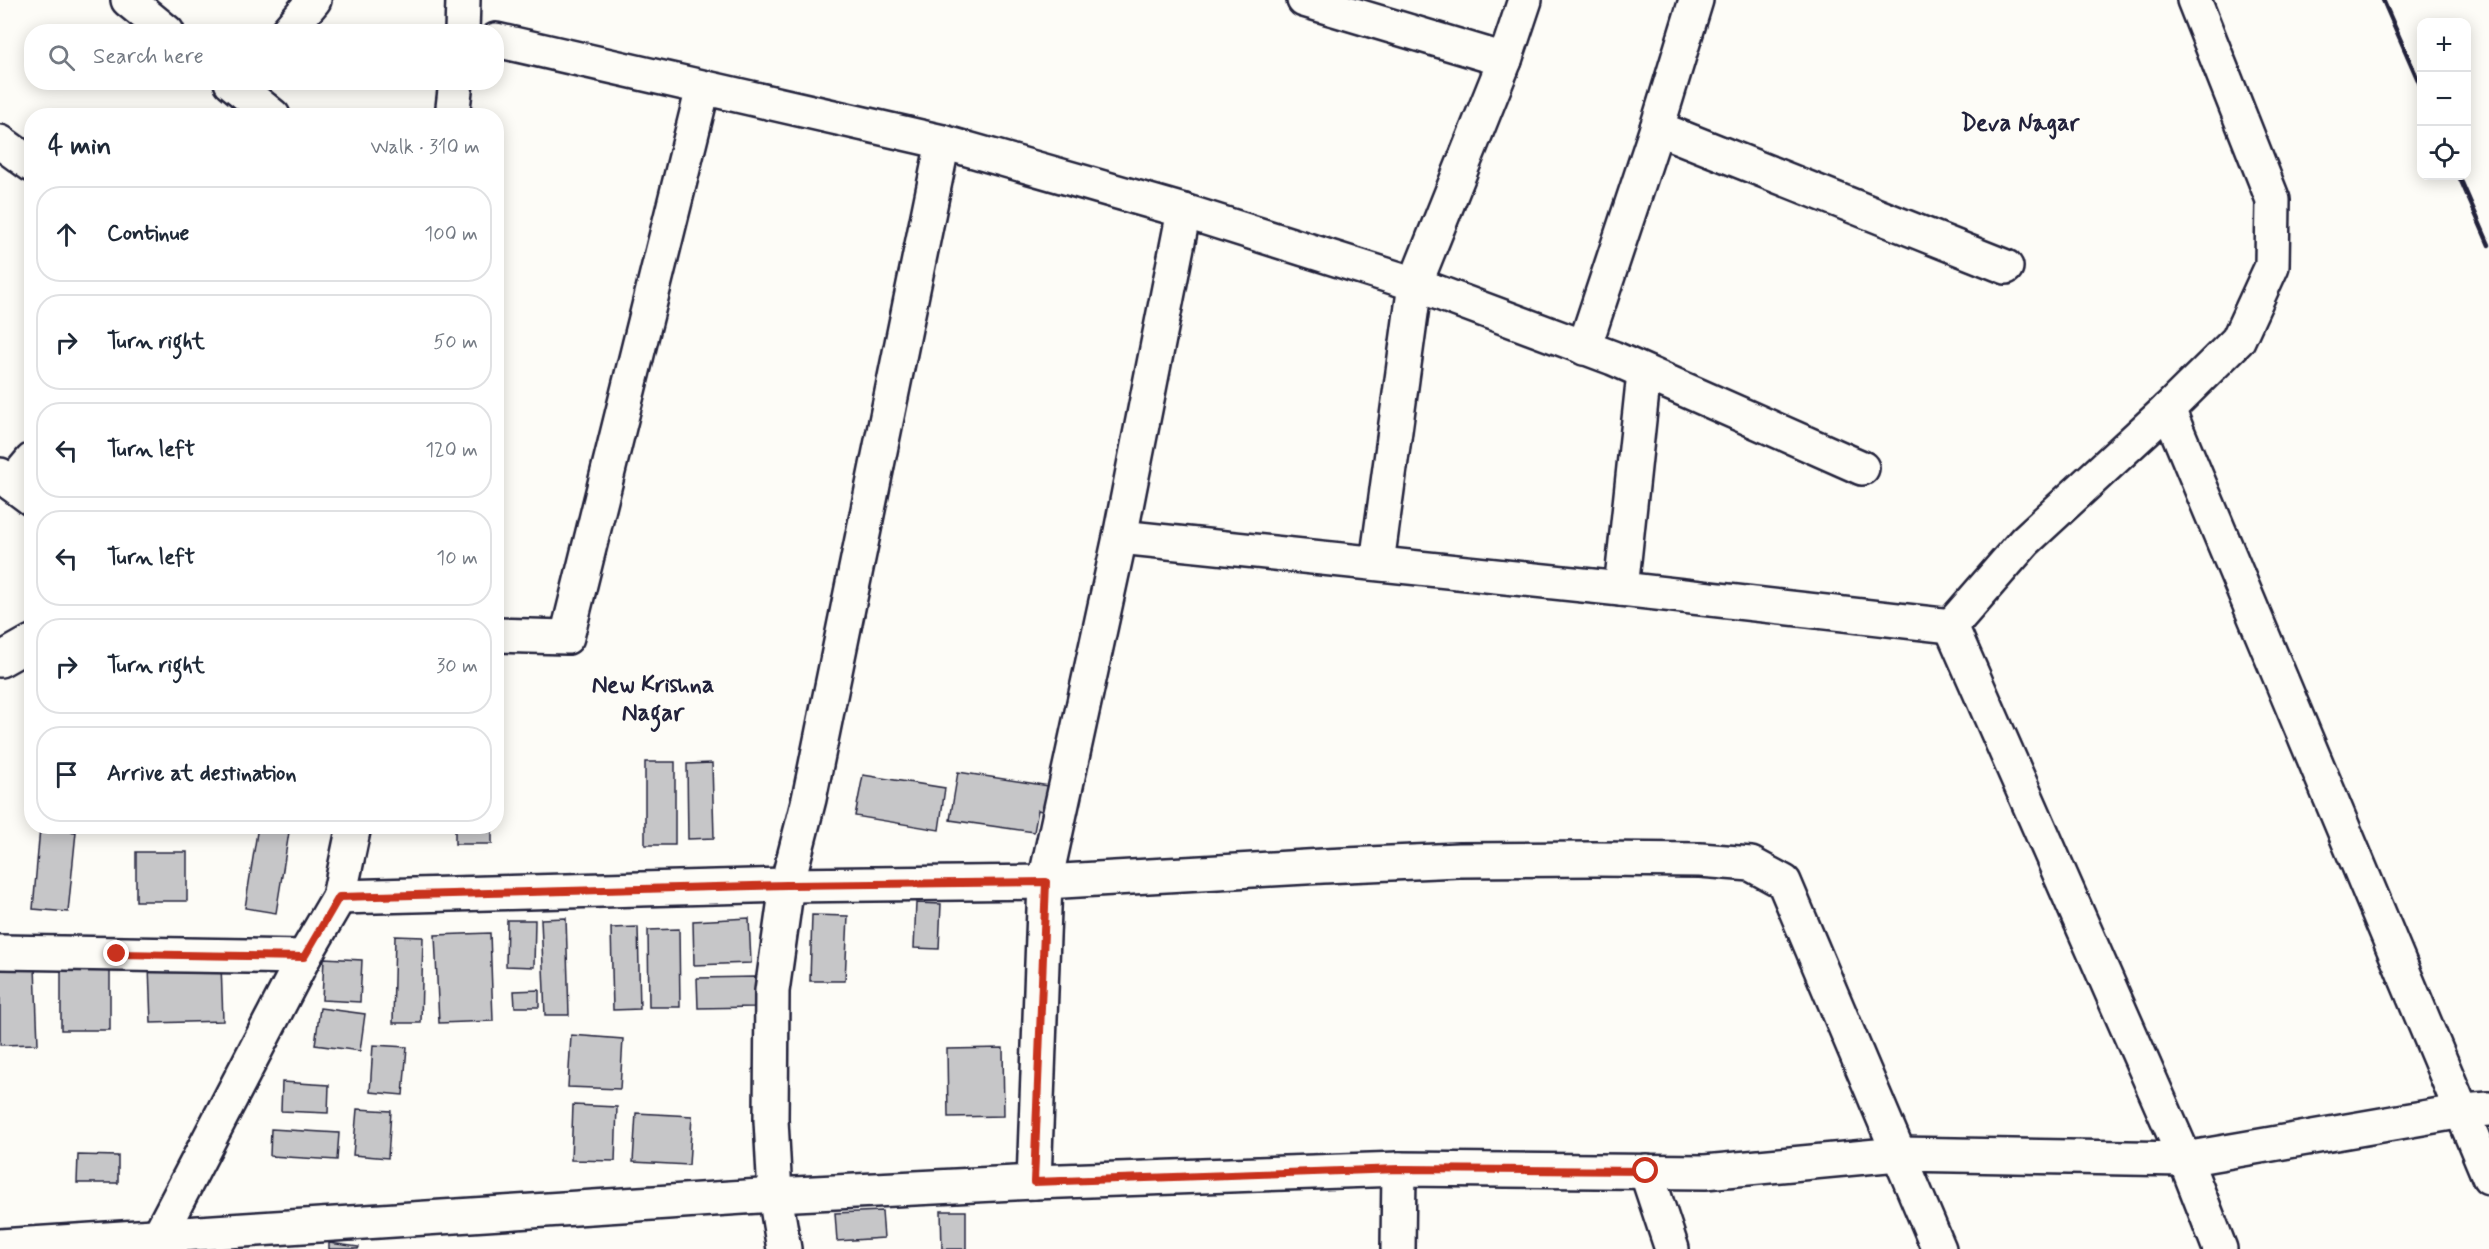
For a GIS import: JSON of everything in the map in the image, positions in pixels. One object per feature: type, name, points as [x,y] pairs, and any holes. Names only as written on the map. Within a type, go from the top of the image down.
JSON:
[{"type":"street","points":[[128,0],[157,24]]},
{"type":"street","points":[[294,24],[314,0]]},
{"type":"street","points":[[462,24],[463,0]]},
{"type":"street","points":[[1304,0],[1505,60]]},
{"type":"street","points":[[1377,563],[1415,284],[1505,60],[1525,0]]},
{"type":"street","points":[[1584,348],[1657,128],[1696,0]]},
{"type":"street","points":[[1951,626],[2025,541],[2168,409],[2238,340],[2272,266],[2273,200],[2193,0]]},
{"type":"street","points":[[504,42],[943,142],[1184,211],[1415,284],[1584,348],[1862,468]]},
{"type":"street","points":[[504,635],[567,637],[703,88]]},
{"type":"street","points":[[244,90],[264,108]]},
{"type":"street","points":[[453,108],[455,90]]},
{"type":"street","points":[[1657,128],[2006,267]]},
{"type":"street","points":[[0,142],[24,159]]},
{"type":"street","points":[[784,1249],[775,1196],[771,1120],[772,991],[787,885],[809,799],[943,142]]},
{"type":"street","points":[[1034,1182],[1046,882],[1120,537],[1184,211]]},
{"type":"street","points":[[1621,589],[1644,373]]},
{"type":"street","points":[[2168,409],[2476,1110],[2489,1177]]},
{"type":"street","points":[[1120,537],[1951,626]]},
{"type":"street","points":[[1951,626],[2185,1159],[2220,1249]]},
{"type":"street","points":[[0,660],[24,646]]},
{"type":"street","points":[[155,1242],[304,957],[339,897],[352,834]]},
{"type":"street","points":[[339,897],[787,885],[1046,882],[1459,860],[1700,860],[1751,864],[1784,882],[1939,1249]]},
{"type":"street","points":[[0,952],[304,957]]},
{"type":"street","points":[[0,1246],[155,1242],[775,1196],[1034,1182],[1399,1169],[1705,1172],[1898,1154],[2185,1159],[2476,1110]]},
{"type":"street","points":[[1398,1249],[1399,1169]]},
{"type":"street","points":[[1646,1171],[1672,1249]]},
{"type":"building","points":[[645,762],[675,762],[675,845],[645,845]]},
{"type":"building","points":[[712,763],[714,838],[688,839],[687,764]]},
{"type":"building","points":[[958,772],[1049,786],[1045,812],[1038,810],[1034,832],[950,820]]},
{"type":"building","points":[[863,775],[945,788],[939,830],[855,816]]},
{"type":"building","points":[[39,834],[76,834],[68,912],[33,909]]},
{"type":"building","points":[[257,834],[289,834],[276,913],[245,908]]},
{"type":"building","points":[[455,834],[492,834],[492,844],[455,844]]},
{"type":"building","points":[[136,852],[187,852],[187,901],[136,901]]},
{"type":"building","points":[[916,903],[941,904],[939,949],[914,948]]},
{"type":"building","points":[[812,915],[848,916],[845,981],[810,981]]},
{"type":"building","points":[[566,918],[569,1015],[545,1015],[541,919]]},
{"type":"building","points":[[749,918],[751,963],[694,965],[693,921]]},
{"type":"building","points":[[507,920],[535,920],[534,967],[506,966]]},
{"type":"building","points":[[638,927],[640,1009],[613,1010],[611,928]]},
{"type":"building","points":[[679,929],[680,1007],[649,1007],[648,930]]},
{"type":"building","points":[[490,933],[493,1021],[439,1023],[435,935]]},
{"type":"building","points":[[395,936],[423,937],[421,1023],[393,1023]]},
{"type":"building","points":[[324,958],[362,960],[360,1002],[322,1000]]},
{"type":"building","points":[[221,964],[223,1021],[151,1023],[149,966]]},
{"type":"building","points":[[35,967],[38,1044],[0,1045],[0,969]]},
{"type":"building","points":[[61,967],[110,967],[110,1030],[61,1030]]},
{"type":"building","points":[[755,977],[756,1007],[698,1008],[697,978]]},
{"type":"building","points":[[539,990],[539,1007],[515,1007],[514,991]]},
{"type":"building","points":[[320,1008],[365,1014],[360,1051],[315,1045]]},
{"type":"building","points":[[571,1035],[623,1039],[620,1089],[568,1087]]},
{"type":"building","points":[[373,1045],[407,1047],[403,1095],[370,1092]]},
{"type":"building","points":[[1003,1048],[1004,1116],[948,1117],[947,1049]]},
{"type":"building","points":[[282,1082],[329,1085],[328,1113],[281,1111]]},
{"type":"building","points":[[573,1105],[617,1107],[615,1161],[571,1160]]},
{"type":"building","points":[[357,1109],[391,1111],[388,1158],[353,1155]]},
{"type":"building","points":[[636,1113],[692,1116],[689,1165],[633,1162]]},
{"type":"building","points":[[271,1129],[339,1133],[337,1160],[270,1156]]},
{"type":"building","points":[[78,1155],[118,1156],[118,1183],[77,1183]]},
{"type":"building","points":[[882,1211],[884,1238],[837,1241],[835,1213]]},
{"type":"building","points":[[941,1211],[966,1211],[966,1249],[942,1249]]},
{"type":"building","points":[[329,1243],[359,1247],[358,1249],[329,1249]]},
{"type":"railway","points":[[2383,0],[2417,78]]},
{"type":"railway","points":[[2461,180],[2489,245]]},
{"type":"district","name":"Deva Nagar","points":[[2020,122]]},
{"type":"district","name":"New Krishna Nagar","points":[[653,698]]},
{"type":"route","points":[[117,954],[304,957],[339,897],[787,885],[1046,882],[1034,1182],[1399,1169],[1646,1171]]}]
